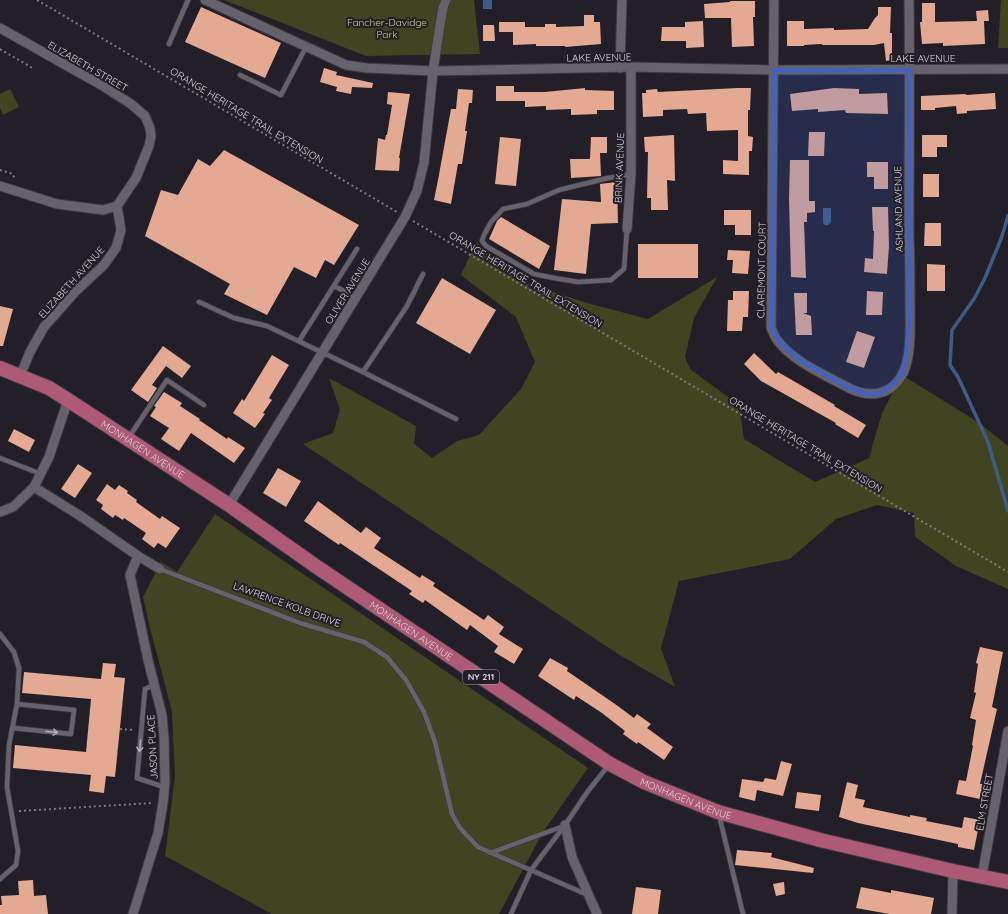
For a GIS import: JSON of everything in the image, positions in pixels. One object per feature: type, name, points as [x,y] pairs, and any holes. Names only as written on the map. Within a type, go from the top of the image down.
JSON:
[{"type":"main road","name":"MONHAGEN AVENUE","points":[[0,368],[49,388],[68,400],[229,505],[317,567],[610,764],[644,782],[718,812],[820,840],[953,871],[1008,882]]},
{"type":"street","name":"LAKE AVENUE","points":[[205,0],[346,66],[367,68],[433,70],[631,67],[774,70],[1008,69]]},
{"type":"street","name":"OLIVER AVENUE","points":[[229,505],[405,217],[417,191],[424,163],[433,70],[443,8],[446,0]]},
{"type":"street","points":[[620,68],[622,0]]},
{"type":"street","name":"CLAREMONT COURT","points":[[774,0],[771,328],[778,341],[791,354],[802,362],[848,388],[868,395],[880,394],[894,384],[904,371],[909,348]]},
{"type":"street","name":"ASHLAND AVENUE","points":[[909,0],[909,348]]},
{"type":"street","name":"ELIZABETH STREET","points":[[0,28],[103,86],[131,104],[145,116],[150,128],[151,136],[149,146],[136,178],[117,206]]},
{"type":"street","name":"BRINK AVENUE","points":[[627,229],[630,174],[631,67]]},
{"type":"street","points":[[0,186],[57,204],[103,210],[117,206]]},
{"type":"street","name":"ELIZABETH AVENUE","points":[[20,376],[30,352],[44,327],[75,292],[104,265],[116,248],[121,230],[117,206]]},
{"type":"street","points":[[0,512],[13,507],[34,487],[49,457],[68,400]]},
{"type":"street","name":"LAWRENCE KOLB DRIVE","points":[[34,487],[160,569]]},
{"type":"street","name":"JASON PLACE","points":[[133,914],[158,832],[164,788],[164,730],[162,715],[130,575],[138,556]]},
{"type":"street","name":"ELM STREET","points":[[982,876],[1007,746],[1008,731]]},
{"type":"street","points":[[565,825],[572,857],[597,914]]},
{"type":"street","points":[[952,914],[953,871]]},
{"type":"lane","points":[[169,44],[188,0]]},
{"type":"lane","points":[[240,75],[281,95],[306,47]]},
{"type":"lane","name":"BRINK AVENUE","points":[[627,229],[624,268],[611,280],[578,282],[534,274],[486,246],[482,240],[491,222],[502,209],[527,204],[559,190],[630,174]]},
{"type":"lane","points":[[299,341],[357,249]]},
{"type":"lane","points":[[363,372],[407,306],[424,274]]},
{"type":"lane","points":[[334,286],[356,297]]},
{"type":"lane","points":[[198,302],[234,318],[267,326],[456,419]]},
{"type":"lane","points":[[128,439],[167,380],[204,405]]},
{"type":"lane","points":[[0,458],[41,474]]},
{"type":"lane","name":"LAWRENCE KOLB DRIVE","points":[[160,569],[300,623],[364,642],[387,657],[406,680],[424,712],[435,742],[452,814],[460,828],[478,847],[589,896]]},
{"type":"lane","points":[[0,634],[14,652],[19,668],[17,704],[9,745],[7,787],[18,851],[16,866],[0,880]]},
{"type":"lane","points":[[154,685],[145,689],[138,778],[164,788]]},
{"type":"lane","points":[[13,728],[71,734],[74,710],[17,704]]},
{"type":"lane","points":[[511,914],[531,870],[565,825],[588,791],[610,764]]},
{"type":"lane","points":[[718,812],[743,914]]},
{"type":"lane","points":[[490,853],[565,825]]},
{"type":"path","name":"ORANGE HERITAGE TRAIL EXTENSION","points":[[37,0],[1008,572]]},
{"type":"path","points":[[0,49],[34,69]]},
{"type":"path","points":[[12,811],[163,803]]},
{"type":"highlighted area","points":[[774,70],[910,70],[910,320],[904,371],[894,384],[880,394],[868,395],[848,388],[802,362],[778,341],[771,328]]},
{"type":"green space","name":"Fancher-Davidge Park","points":[[224,0],[474,0],[480,54],[366,56]]},
{"type":"green space","points":[[1001,0],[1008,0],[1008,48],[998,48]]},
{"type":"green space","points":[[10,89],[19,107],[3,115],[0,108],[0,94]]},
{"type":"green space","points":[[476,242],[523,282],[587,303],[648,319],[717,277],[694,318],[685,357],[690,369],[739,405],[744,439],[815,482],[869,458],[882,413],[902,375],[978,422],[1008,446],[1008,589],[956,566],[915,537],[914,513],[877,505],[836,519],[790,559],[679,581],[661,648],[675,687],[618,654],[303,444],[333,433],[340,410],[329,378],[416,426],[414,444],[432,458],[457,441],[479,435],[521,389],[535,362],[516,317],[461,275]]},
{"type":"green space","points":[[215,514],[588,768],[543,832],[499,914],[272,914],[165,856],[175,777],[172,711],[143,597],[161,562],[177,572]]},
{"type":"water","points":[[483,0],[492,0],[492,9],[483,9]]},
{"type":"water","points":[[823,208],[831,208],[831,222],[828,225],[823,223]]},
{"type":"building","points":[[730,1],[755,1],[755,17],[753,17],[754,46],[732,47],[731,18],[705,18],[704,4]]},
{"type":"building","points":[[922,3],[935,3],[935,22],[977,21],[976,11],[988,10],[989,21],[984,21],[985,44],[943,46],[943,43],[922,44],[920,22],[922,22]]},
{"type":"building","points":[[201,7],[281,43],[265,78],[185,42]]},
{"type":"building","points":[[878,7],[891,7],[890,33],[892,33],[892,60],[886,61],[884,43],[874,45],[822,44],[787,46],[787,21],[804,21],[804,29],[868,29],[878,15]]},
{"type":"building","points":[[584,15],[594,15],[594,22],[600,22],[601,44],[565,47],[536,46],[536,44],[513,45],[513,32],[499,32],[499,22],[525,22],[525,27],[545,27],[545,24],[556,24],[556,27],[584,26]]},
{"type":"building","points":[[703,21],[704,47],[686,48],[686,41],[661,41],[662,27],[685,27],[685,22]]},
{"type":"building","points":[[483,25],[494,25],[495,41],[483,41]]},
{"type":"building","points":[[324,68],[337,72],[336,75],[373,83],[372,88],[352,87],[351,94],[336,91],[337,87],[320,82]]},
{"type":"building","points":[[496,86],[514,86],[514,92],[545,92],[585,88],[585,90],[614,91],[614,110],[597,110],[597,114],[571,115],[571,109],[546,110],[546,106],[525,107],[525,101],[496,101]]},
{"type":"building","points":[[751,88],[750,110],[748,110],[748,136],[753,137],[752,151],[749,151],[749,175],[723,174],[723,160],[738,161],[738,130],[707,131],[706,113],[688,114],[687,109],[663,110],[663,116],[643,117],[642,93],[646,93],[646,90],[657,89],[658,92]]},
{"type":"building","points":[[834,88],[859,89],[859,94],[887,93],[888,114],[846,113],[845,110],[818,112],[818,109],[792,111],[790,94]]},
{"type":"building","points":[[458,89],[473,90],[472,103],[469,103],[465,131],[467,131],[462,164],[458,164],[451,204],[434,200],[451,109],[456,109]]},
{"type":"building","points":[[388,92],[410,94],[399,158],[399,171],[375,170],[378,138],[385,140],[392,105],[387,104]]},
{"type":"building","points":[[995,93],[996,109],[967,111],[967,113],[957,114],[956,106],[935,108],[935,110],[921,110],[921,96]]},
{"type":"building","points":[[809,132],[825,132],[824,156],[808,156]]},
{"type":"building","points":[[674,135],[675,181],[667,180],[668,210],[651,210],[651,198],[647,198],[648,152],[645,152],[644,137]]},
{"type":"building","points":[[922,135],[947,135],[947,147],[937,147],[937,157],[922,157]]},
{"type":"building","points":[[500,137],[521,139],[516,186],[495,184]]},
{"type":"building","points":[[591,137],[607,137],[607,153],[600,153],[601,176],[571,178],[570,159],[590,159]]},
{"type":"building","points":[[224,150],[359,225],[334,265],[325,260],[316,278],[294,267],[267,315],[224,294],[230,284],[145,236],[161,190],[178,195],[198,159],[210,166]]},
{"type":"building","points":[[790,160],[809,160],[809,201],[815,201],[815,212],[807,213],[807,222],[804,222],[806,278],[791,277],[789,198]]},
{"type":"building","points":[[867,162],[888,162],[888,189],[874,189],[874,177],[867,177]]},
{"type":"building","points":[[923,174],[939,174],[939,197],[923,197]]},
{"type":"building","points":[[617,182],[618,223],[591,224],[586,274],[554,270],[562,199],[601,202],[600,184]]},
{"type":"building","points":[[872,207],[888,207],[889,246],[887,274],[864,272],[865,258],[873,259],[874,231]]},
{"type":"building","points":[[724,210],[751,210],[751,235],[735,235],[735,225],[724,225]]},
{"type":"building","points":[[501,217],[550,246],[539,269],[489,239],[497,221]]},
{"type":"building","points":[[925,223],[941,223],[941,246],[924,246]]},
{"type":"building","points":[[638,244],[698,244],[698,278],[638,278]]},
{"type":"building","points":[[728,250],[750,251],[748,274],[732,273],[733,260],[727,260]]},
{"type":"building","points":[[927,264],[945,265],[945,291],[927,291]]},
{"type":"building","points":[[442,278],[496,310],[470,354],[416,323]]},
{"type":"building","points":[[733,291],[749,291],[748,317],[743,317],[742,331],[727,331],[728,300],[733,300]]},
{"type":"building","points":[[867,291],[883,292],[882,315],[866,315]]},
{"type":"building","points":[[794,293],[807,293],[807,313],[803,313],[811,316],[812,335],[796,335]]},
{"type":"building","points":[[0,306],[13,309],[3,346],[0,346]]},
{"type":"building","points":[[857,331],[875,337],[864,368],[846,362]]},
{"type":"building","points":[[163,346],[191,366],[182,378],[166,366],[152,385],[157,388],[148,402],[131,390]]},
{"type":"building","points":[[754,353],[776,374],[778,372],[866,425],[858,438],[835,424],[836,423],[761,381],[744,364]]},
{"type":"building","points":[[272,355],[289,365],[269,398],[272,400],[263,413],[265,414],[255,428],[233,413],[242,399],[244,401]]},
{"type":"building","points":[[164,392],[182,403],[180,406],[200,419],[199,420],[227,439],[228,437],[245,448],[234,463],[191,433],[179,451],[161,439],[169,428],[150,416],[156,407],[154,406]]},
{"type":"building","points":[[14,429],[35,440],[29,452],[8,441]]},
{"type":"building","points":[[78,464],[92,473],[75,498],[61,489]]},
{"type":"building","points":[[278,468],[301,481],[286,507],[263,493]]},
{"type":"building","points":[[107,484],[115,490],[119,485],[137,500],[136,502],[160,519],[162,516],[180,528],[166,548],[158,543],[154,548],[142,539],[146,533],[124,518],[123,520],[115,515],[113,518],[101,509],[103,505],[96,500]]},
{"type":"building","points":[[318,501],[361,533],[366,527],[381,538],[374,548],[420,578],[422,575],[435,583],[433,586],[484,620],[488,615],[504,627],[499,634],[523,649],[514,664],[494,652],[498,646],[470,625],[467,630],[425,600],[423,603],[409,594],[412,591],[304,521]]},
{"type":"building","points":[[980,647],[1003,652],[992,707],[997,709],[980,784],[983,784],[980,799],[956,794],[959,780],[966,781],[973,746],[976,720],[970,718],[976,693],[974,692],[978,664],[976,663]]},
{"type":"building","points":[[550,658],[568,668],[567,671],[634,718],[637,714],[651,724],[647,728],[673,747],[664,760],[638,742],[637,744],[623,734],[625,731],[602,713],[576,696],[574,700],[538,676]]},
{"type":"building","points":[[103,663],[116,664],[114,677],[125,678],[115,777],[106,776],[104,793],[89,791],[91,775],[13,768],[15,745],[86,752],[91,699],[22,693],[24,672],[101,679]]},
{"type":"building","points":[[781,761],[792,764],[783,796],[757,790],[755,801],[739,797],[742,779],[763,782],[765,778],[776,780]]},
{"type":"building","points":[[847,782],[858,785],[855,798],[865,800],[863,807],[910,817],[910,815],[927,818],[926,821],[962,828],[964,817],[980,820],[974,850],[958,847],[958,844],[858,823],[839,817]]},
{"type":"building","points":[[797,792],[821,795],[819,811],[795,808]]},
{"type":"building","points":[[737,850],[772,853],[771,857],[814,868],[813,873],[735,865]]},
{"type":"building","points":[[33,880],[34,896],[46,895],[48,914],[0,914],[0,905],[2,905],[1,896],[19,895],[18,881]]},
{"type":"building","points":[[784,882],[785,894],[776,896],[773,884]]},
{"type":"building","points":[[636,887],[661,890],[658,914],[632,914]]},
{"type":"building","points":[[861,887],[891,893],[891,890],[934,898],[931,914],[889,914],[856,908]]},
{"type":"waterway","points":[[1008,216],[1001,239],[985,278],[974,299],[952,330],[950,365],[958,377],[988,442],[1008,511]]}]
